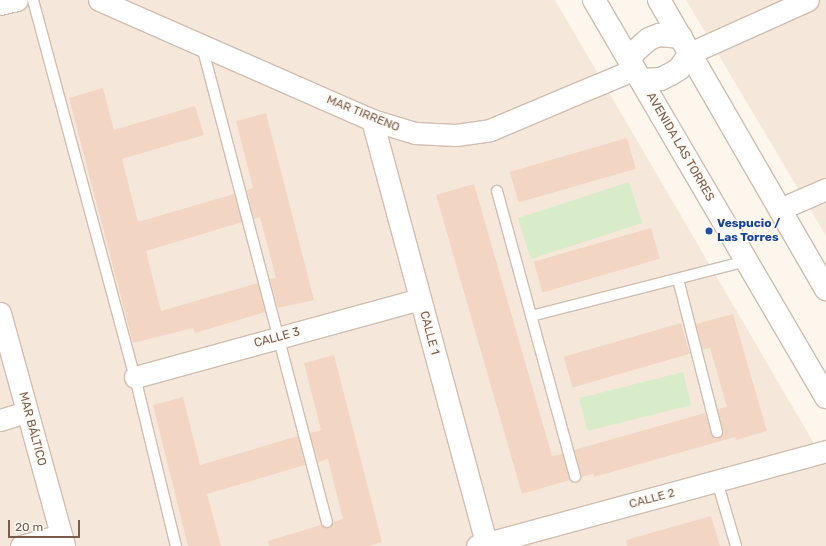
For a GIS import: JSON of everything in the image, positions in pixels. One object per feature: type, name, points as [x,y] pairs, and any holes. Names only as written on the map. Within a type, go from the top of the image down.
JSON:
[{"type":"main road","name":"AVENIDA LAS TORRES","points":[[594,0],[826,397]]},
{"type":"main road","points":[[659,0],[826,289]]},
{"type":"main road","points":[[659,35],[686,45],[679,69],[662,79],[635,70],[638,48],[649,39],[659,35]]},
{"type":"street","points":[[0,4],[17,0]]},
{"type":"street","name":"MAR TIRRENO","points":[[99,0],[202,43],[372,120],[415,133],[456,136],[473,134],[507,124],[635,70]]},
{"type":"street","points":[[686,45],[808,0]]},
{"type":"street","name":"CALLE 1","points":[[372,120],[420,299],[483,545]]},
{"type":"street","points":[[780,209],[826,189]]},
{"type":"street","name":"CALLE 3","points":[[135,377],[420,299]]},
{"type":"street","name":"MAR BÁLTICO","points":[[0,313],[63,540]]},
{"type":"street","points":[[0,420],[27,412]]},
{"type":"street","name":"CALLE 2","points":[[483,545],[826,451]]},
{"type":"street","points":[[21,546],[63,540]]},
{"type":"lane","points":[[33,0],[135,377],[176,546]]},
{"type":"lane","points":[[202,43],[327,522]]},
{"type":"lane","points":[[497,191],[575,476]]},
{"type":"lane","points":[[531,316],[746,261]]},
{"type":"lane","points":[[678,279],[718,432]]},
{"type":"lane","points":[[717,481],[736,546]]},
{"type":"shaded area","points":[[0,0],[555,0],[826,464],[826,546],[0,546]]},
{"type":"shaded area","points":[[686,0],[826,0],[826,236]]},
{"type":"green space","points":[[629,182],[642,223],[531,259],[518,218]]},
{"type":"green space","points":[[683,372],[691,405],[587,431],[579,398]]},
{"type":"building","points":[[103,88],[114,130],[195,106],[204,135],[122,159],[138,222],[234,194],[242,222],[146,251],[161,311],[258,283],[265,312],[195,333],[193,328],[133,343],[69,98]]},
{"type":"building","points":[[266,113],[314,300],[278,308],[270,279],[276,278],[260,217],[254,219],[247,190],[253,188],[236,121]]},
{"type":"building","points":[[627,138],[636,169],[519,202],[510,172]]},
{"type":"building","points":[[474,184],[552,456],[562,454],[570,480],[522,494],[436,195]]},
{"type":"building","points":[[651,228],[660,259],[543,292],[534,262]]},
{"type":"building","points":[[733,314],[767,431],[736,440],[735,437],[594,477],[593,474],[581,477],[574,450],[705,413],[712,436],[718,438],[722,436],[723,430],[718,409],[727,407],[710,348],[703,350],[696,324]]},
{"type":"building","points":[[681,323],[690,354],[573,387],[564,357]]},
{"type":"building","points":[[334,355],[382,542],[368,546],[269,546],[268,541],[321,525],[329,528],[333,522],[343,519],[328,459],[318,462],[310,433],[321,430],[304,363]]},
{"type":"building","points":[[183,397],[200,465],[298,436],[305,465],[207,494],[221,546],[188,546],[153,405]]},
{"type":"building","points":[[711,516],[720,546],[627,546],[626,540]]},
{"type":"place","name":"Vespucio / Las Torres","points":[[709,231]]}]
